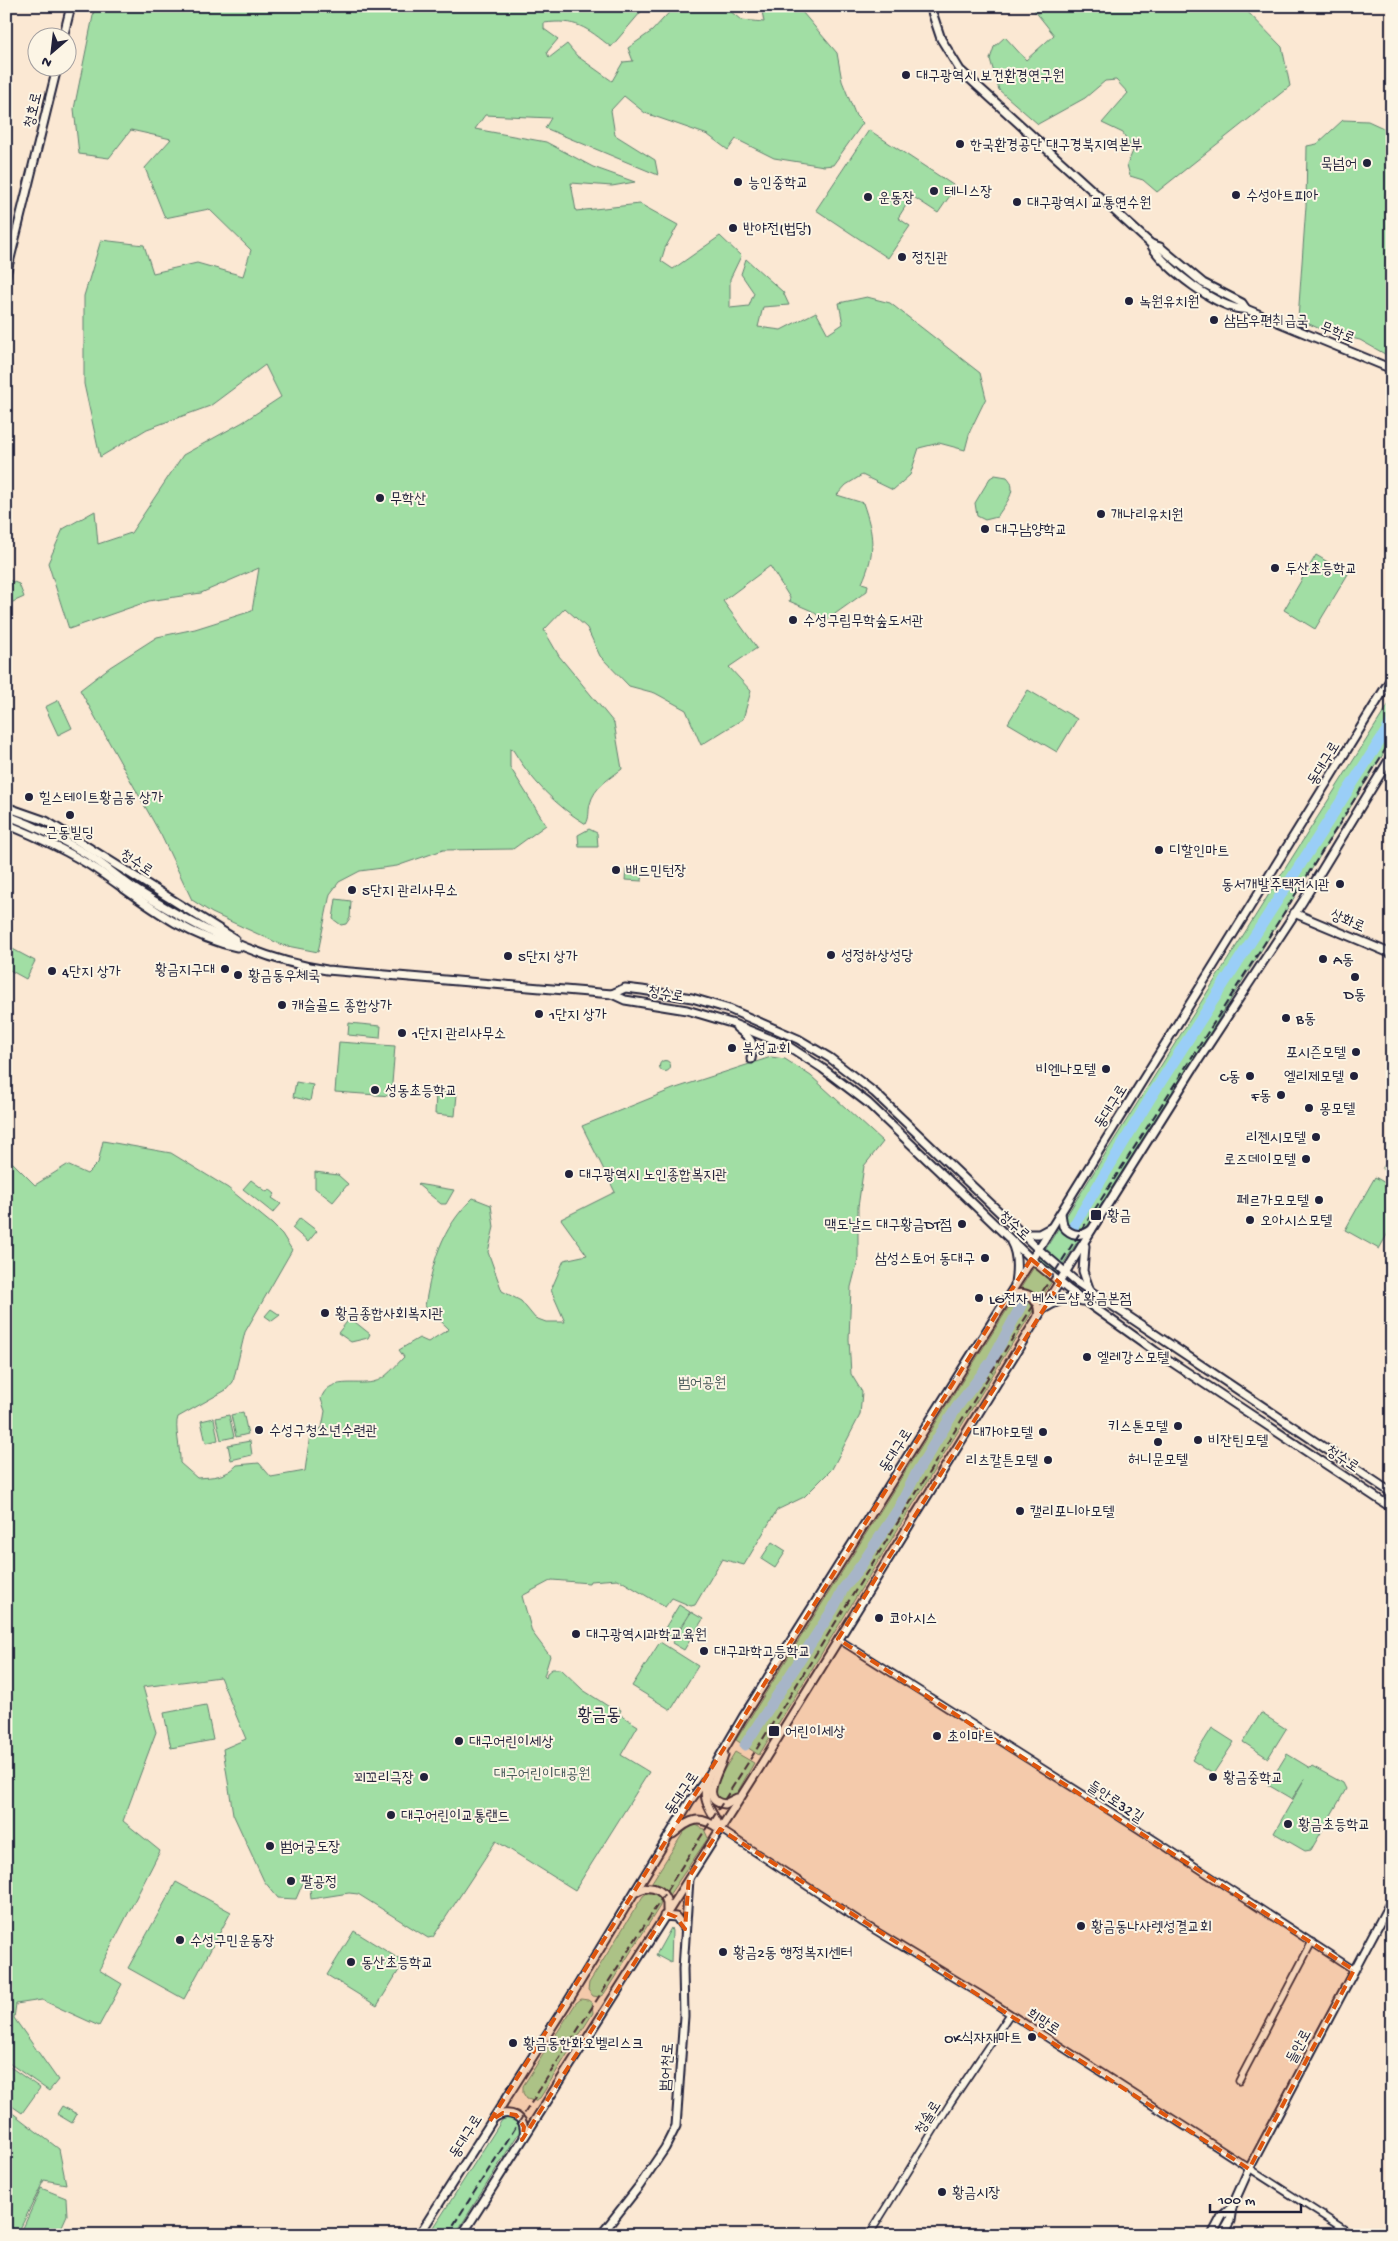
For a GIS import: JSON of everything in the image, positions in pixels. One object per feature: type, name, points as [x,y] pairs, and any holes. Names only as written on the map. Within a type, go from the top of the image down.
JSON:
[{"type":"main road","points":[[66,28],[71,6]]},
{"type":"main road","name":"무학로","points":[[930,6],[941,38],[960,70],[1151,244],[1160,247],[1202,284],[1242,303],[1246,309],[1392,369]]},
{"type":"main road","name":"청호로","points":[[6,275],[54,78]]},
{"type":"main road","name":"동대구로","points":[[419,2235],[1038,1249],[1392,677]]},
{"type":"main road","points":[[462,2235],[688,1877],[746,1789],[1094,1226],[1188,1076],[1294,913],[1392,755]]},
{"type":"main road","name":"청수로","points":[[6,807],[46,821],[84,843],[133,877],[226,932],[247,948]]},
{"type":"main road","name":"청수로","points":[[6,815],[54,835],[90,856],[137,890],[209,930],[247,948],[303,967],[612,994],[625,1000],[687,1010],[731,1023],[788,1046],[822,1068],[868,1103],[1031,1259],[1060,1283],[1155,1351],[1392,1508]]},
{"type":"main road","name":"청수로","points":[[6,824],[61,848],[154,910],[221,943],[247,948]]},
{"type":"main road","name":"상화로","points":[[1294,913],[1392,954]]},
{"type":"main road","name":"청수로","points":[[612,994],[625,988],[692,998],[729,1008],[798,1039],[830,1058],[875,1093],[1065,1274],[1392,1493]]},
{"type":"main road","points":[[731,1023],[751,1038],[753,1048],[751,1059]]},
{"type":"main road","points":[[1062,1208],[1061,1220],[1067,1231],[1078,1235],[1085,1234],[1094,1226]]},
{"type":"main road","points":[[1023,1234],[1038,1234],[1052,1226]]},
{"type":"main road","points":[[1007,1236],[1015,1254],[1014,1286]]},
{"type":"main road","points":[[1087,1239],[1082,1265],[1090,1291]]},
{"type":"main road","points":[[1004,1302],[1016,1293],[1031,1296],[1039,1309],[1034,1323]]},
{"type":"main road","points":[[1045,1308],[1059,1301],[1070,1299],[1087,1302]]},
{"type":"main road","points":[[725,1747],[722,1761],[712,1786],[712,1797],[720,1804],[730,1804],[746,1789]]},
{"type":"main road","points":[[708,1777],[705,1792],[707,1804],[720,1829]]},
{"type":"main road","points":[[669,1838],[687,1822],[693,1820],[702,1820],[720,1829]]},
{"type":"main road","name":"범어천로","points":[[601,2235],[640,2185],[665,2148],[676,2126],[684,2016],[683,1969],[688,1877]]},
{"type":"main road","points":[[630,1900],[641,1889],[655,1888],[666,1898],[665,1914]]},
{"type":"main road","name":"들안로","points":[[1222,2235],[1230,2222],[1232,2207],[1250,2170],[1392,1898]]},
{"type":"main road","points":[[665,1914],[676,1917],[685,1929]]},
{"type":"main road","points":[[490,2121],[503,2113],[516,2116],[524,2127],[522,2140]]},
{"type":"main road","name":"들안로","points":[[1212,2235],[1222,2216],[1232,2207]]},
{"type":"street","name":"들안로32길","points":[[838,1639],[1354,1970]]},
{"type":"street","name":"희망로","points":[[720,1829],[863,1923],[1010,2014],[1353,2235]]},
{"type":"street","points":[[1239,2081],[1312,1942]]},
{"type":"street","name":"청솔로","points":[[869,2235],[951,2102],[1010,2014]]},
{"type":"highlighted area","points":[[1031,1259],[1060,1283],[838,1639],[1354,1970],[1249,2169],[720,1829],[689,1877],[685,1929],[676,1917],[666,1913],[522,2140],[524,2127],[516,2115],[503,2113],[490,2121]]},
{"type":"green space","points":[[95,6],[646,6],[611,47],[580,26],[564,22],[544,23],[544,29],[558,39],[547,52],[549,58],[567,44],[577,56],[612,81],[623,62],[633,61],[628,48],[652,31],[675,6],[724,6],[741,20],[764,22],[761,6],[797,6],[837,53],[842,81],[856,116],[863,123],[833,165],[824,166],[774,158],[736,139],[728,150],[708,135],[645,113],[624,96],[611,110],[615,135],[655,160],[658,175],[545,128],[551,118],[485,115],[475,129],[546,142],[593,167],[635,182],[612,186],[571,183],[576,211],[640,204],[678,225],[665,248],[661,261],[673,269],[720,236],[741,256],[730,279],[730,308],[749,306],[754,293],[741,274],[746,259],[783,292],[789,305],[763,307],[758,327],[781,330],[816,312],[828,334],[843,324],[839,303],[867,297],[890,303],[980,373],[986,398],[970,431],[965,450],[939,443],[919,448],[910,475],[893,490],[862,475],[846,485],[837,495],[863,503],[872,543],[870,562],[862,583],[868,585],[867,591],[825,621],[812,611],[789,601],[790,598],[770,566],[723,601],[757,648],[729,667],[751,691],[743,719],[701,745],[686,710],[655,693],[629,686],[600,656],[587,628],[565,608],[544,630],[559,656],[614,723],[622,769],[595,793],[590,804],[586,824],[545,792],[513,750],[510,749],[510,767],[546,825],[513,849],[443,850],[397,866],[360,871],[339,882],[330,894],[318,952],[282,945],[212,913],[192,900],[161,835],[80,690],[110,667],[157,637],[195,629],[252,611],[259,568],[201,593],[149,601],[69,629],[48,563],[63,529],[95,511],[98,544],[131,533],[183,455],[243,422],[281,397],[265,365],[210,406],[147,429],[100,457],[84,384],[84,296],[101,240],[144,245],[153,273],[197,263],[243,276],[251,250],[209,209],[165,218],[145,168],[171,139],[131,130],[109,158],[79,154],[74,109]]},
{"type":"green space","points":[[1031,6],[1242,6],[1282,47],[1290,86],[1157,192],[1143,180],[1130,176],[1127,165],[1133,151],[1123,133],[1102,123],[1128,93],[1116,80],[1105,81],[1085,98],[1038,124],[999,90],[990,59],[994,47],[1005,37],[1026,60],[1054,35]]},
{"type":"green space","points":[[1343,120],[1368,121],[1392,132],[1392,358],[1360,340],[1329,333],[1298,319],[1306,206],[1307,146],[1317,144]]},
{"type":"green space","name":"운동장","points":[[869,130],[956,187],[938,213],[912,196],[898,218],[910,226],[888,258],[816,210]]},
{"type":"green space","points":[[995,475],[1007,477],[1011,482],[1010,497],[997,517],[985,520],[977,516],[975,503],[990,478]]},
{"type":"green space","points":[[1316,555],[1348,574],[1315,629],[1284,610]]},
{"type":"green space","points":[[6,579],[19,584],[24,597],[6,605]]},
{"type":"green space","points":[[1028,690],[1077,719],[1057,752],[1008,723]]},
{"type":"green space","points":[[1392,699],[1392,740],[1177,1086],[1010,1347],[759,1755],[736,1740]]},
{"type":"green space","points":[[59,700],[72,728],[58,735],[45,707]]},
{"type":"green space","points":[[589,829],[597,833],[598,847],[579,847],[578,835]]},
{"type":"green space","points":[[626,869],[643,870],[642,881],[625,880]]},
{"type":"green space","points":[[336,899],[351,901],[350,918],[346,924],[341,925],[333,919]]},
{"type":"green space","points":[[7,946],[35,961],[26,979],[6,968]]},
{"type":"green space","points":[[349,1023],[381,1026],[380,1038],[348,1035]]},
{"type":"green space","points":[[339,1042],[395,1046],[391,1096],[335,1092]]},
{"type":"green space","name":"범어공원","points":[[771,1057],[785,1059],[811,1076],[883,1142],[864,1166],[858,1207],[858,1260],[851,1287],[849,1339],[851,1374],[862,1392],[860,1415],[832,1469],[804,1497],[777,1510],[744,1565],[722,1559],[695,1605],[691,1606],[672,1598],[665,1607],[618,1579],[590,1581],[589,1583],[552,1580],[522,1596],[532,1632],[550,1656],[544,1676],[546,1678],[547,1673],[552,1669],[561,1669],[583,1690],[614,1710],[616,1707],[621,1710],[619,1714],[638,1726],[621,1755],[649,1772],[575,1890],[496,1841],[433,1937],[428,1938],[358,1894],[349,1893],[311,1899],[310,1889],[305,1878],[296,1899],[278,1898],[264,1881],[233,1814],[223,1749],[246,1739],[220,1677],[143,1687],[156,1732],[123,1821],[160,1851],[99,1970],[122,1984],[99,2026],[42,2000],[16,2004],[14,2018],[58,2080],[49,2091],[6,2061],[6,1159],[9,1159],[35,1185],[67,1165],[87,1174],[98,1163],[103,1141],[171,1153],[228,1188],[282,1234],[292,1250],[245,1332],[233,1382],[226,1390],[178,1417],[177,1421],[180,1463],[197,1478],[214,1477],[224,1474],[237,1465],[259,1463],[271,1477],[305,1471],[310,1434],[322,1428],[325,1411],[321,1399],[330,1387],[343,1383],[377,1381],[390,1372],[404,1357],[399,1350],[419,1338],[428,1342],[449,1329],[425,1306],[431,1275],[445,1235],[462,1210],[473,1198],[491,1205],[494,1227],[488,1252],[502,1291],[521,1301],[535,1318],[546,1322],[565,1322],[551,1290],[564,1260],[587,1255],[561,1219],[615,1192],[582,1126],[673,1089]]},
{"type":"green space","points":[[663,1061],[667,1061],[670,1066],[669,1070],[663,1071],[660,1068],[660,1064]]},
{"type":"green space","points":[[296,1082],[313,1085],[310,1101],[293,1097]]},
{"type":"green space","points":[[436,1092],[457,1094],[455,1116],[435,1114]]},
{"type":"green space","points":[[1392,1154],[1392,1175],[1382,1169]]},
{"type":"green space","points":[[315,1172],[338,1175],[348,1184],[333,1202],[315,1188]]},
{"type":"green space","points":[[1375,1177],[1392,1187],[1392,1226],[1379,1249],[1345,1230]]},
{"type":"green space","points":[[251,1180],[267,1192],[269,1189],[275,1194],[272,1198],[281,1204],[273,1213],[243,1189]]},
{"type":"green space","points":[[417,1184],[454,1190],[446,1204],[441,1204]]},
{"type":"green space","points":[[300,1218],[317,1231],[308,1242],[292,1228]]},
{"type":"green space","points":[[271,1309],[280,1315],[272,1321],[265,1316]]},
{"type":"green space","points":[[350,1318],[370,1334],[368,1338],[351,1342],[338,1333]]},
{"type":"green space","points":[[243,1412],[248,1434],[236,1437],[231,1415]]},
{"type":"green space","points":[[229,1415],[234,1437],[221,1440],[216,1418]]},
{"type":"green space","points":[[214,1418],[218,1440],[206,1443],[201,1421]]},
{"type":"green space","points":[[250,1441],[252,1455],[231,1460],[228,1445]]},
{"type":"green space","points":[[772,1542],[786,1551],[775,1568],[761,1559]]},
{"type":"green space","points":[[679,1605],[690,1612],[673,1639],[662,1633]]},
{"type":"green space","points":[[691,1612],[703,1619],[684,1650],[672,1643]]},
{"type":"green space","points":[[660,1642],[698,1666],[671,1710],[632,1686]]},
{"type":"green space","points":[[206,1705],[213,1740],[171,1748],[164,1713]]},
{"type":"green space","points":[[1261,1713],[1286,1729],[1268,1758],[1243,1742]]},
{"type":"green space","points":[[1212,1728],[1234,1742],[1213,1774],[1192,1760]]},
{"type":"green space","points":[[735,1752],[754,1763],[733,1800],[730,1802],[716,1799],[713,1788]]},
{"type":"green space","points":[[1287,1754],[1310,1768],[1312,1766],[1343,1783],[1346,1789],[1311,1850],[1305,1851],[1274,1833],[1305,1778],[1292,1799],[1268,1785]]},
{"type":"green space","points":[[691,1825],[704,1829],[708,1838],[667,1898],[666,1891],[661,1886],[650,1885],[687,1827]]},
{"type":"green space","name":"수성구민운동장","points":[[176,1882],[231,1912],[184,1999],[128,1968]]},
{"type":"green space","points":[[650,1891],[657,1893],[661,1897],[660,1906],[604,1994],[599,1997],[593,1996],[588,1990],[589,1983],[643,1896]]},
{"type":"green space","points":[[671,1928],[672,1931],[671,1963],[656,1955]]},
{"type":"green space","points":[[354,1931],[404,1962],[377,2006],[327,1975]]},
{"type":"green space","points":[[581,1999],[592,2003],[593,2013],[540,2098],[534,2101],[527,2099],[523,2093],[523,2086],[576,2003]]},
{"type":"green space","points":[[6,2064],[40,2088],[22,2113],[6,2102]]},
{"type":"green space","points":[[62,2106],[77,2114],[72,2123],[57,2114]]},
{"type":"green space","points":[[6,2108],[59,2149],[66,2184],[44,2180],[17,2235],[6,2235]]},
{"type":"green space","points":[[510,2116],[518,2120],[520,2131],[455,2235],[429,2235],[502,2120]]},
{"type":"green space","points":[[41,2188],[66,2198],[67,2215],[58,2235],[20,2235]]},
{"type":"waterway","points":[[1073,1227],[1151,1097],[1392,722]]},
{"type":"waterway","points":[[745,1745],[833,1609],[843,1589],[899,1508],[917,1472],[957,1407],[991,1362],[1023,1302]]},
{"type":"railway","points":[[447,2235],[751,1758],[1014,1336],[1282,916],[1392,739]]},
{"type":"place","name":"대구광역시 보건환경연구원","points":[[906,75]]},
{"type":"place","name":"한국환경공단 대구경북지역본부","points":[[960,144]]},
{"type":"place","name":"묵넘어","points":[[1367,163]]},
{"type":"place","name":"능인중학교","points":[[738,182]]},
{"type":"place","name":"테니스장","points":[[934,191]]},
{"type":"place","name":"수성아트피아","points":[[1236,195]]},
{"type":"place","name":"운동장","points":[[868,197]]},
{"type":"place","name":"대구광역시 교통연수원","points":[[1017,202]]},
{"type":"place","name":"반야전(법당)","points":[[733,228]]},
{"type":"place","name":"정진관","points":[[902,257]]},
{"type":"place","name":"녹원유치원","points":[[1129,301]]},
{"type":"place","name":"삼남우편취급국","points":[[1214,320]]},
{"type":"place","name":"무학산","points":[[380,498]]},
{"type":"place","name":"개나리유치원","points":[[1101,514]]},
{"type":"place","name":"대구남양학교","points":[[985,529]]},
{"type":"place","name":"두산초등학교","points":[[1275,568]]},
{"type":"place","name":"수성구립무학숲도서관","points":[[793,620]]},
{"type":"place","name":"힐스테이트황금동 상가","points":[[29,797]]},
{"type":"place","name":"근동빌딩","points":[[70,815]]},
{"type":"place","name":"디할인마트","points":[[1159,850]]},
{"type":"place","name":"배드민턴장","points":[[616,870]]},
{"type":"place","name":"동서개발주택전시관","points":[[1340,884]]},
{"type":"place","name":"5단지 관리사무소","points":[[352,890]]},
{"type":"place","name":"성정하상성당","points":[[831,955]]},
{"type":"place","name":"5단지 상가","points":[[508,956]]},
{"type":"place","name":"A동","points":[[1323,959]]},
{"type":"place","name":"황금지구대","points":[[225,969]]},
{"type":"place","name":"4단지 상가","points":[[52,971]]},
{"type":"place","name":"황금동우체국","points":[[238,975]]},
{"type":"place","name":"D동","points":[[1355,977]]},
{"type":"place","name":"캐슬골드 종합상가","points":[[282,1005]]},
{"type":"place","name":"1단지 상가","points":[[539,1014]]},
{"type":"place","name":"B동","points":[[1286,1018]]},
{"type":"place","name":"1단지 관리사무소","points":[[402,1033]]},
{"type":"place","name":"북성교회","points":[[732,1048]]},
{"type":"place","name":"포시즌모텔","points":[[1356,1052]]},
{"type":"place","name":"비엔나모텔","points":[[1106,1069]]},
{"type":"place","name":"C동","points":[[1250,1076]]},
{"type":"place","name":"엘리제모텔","points":[[1354,1076]]},
{"type":"place","name":"성동초등학교","points":[[375,1090]]},
{"type":"place","name":"F동","points":[[1281,1095]]},
{"type":"place","name":"몽모텔","points":[[1309,1108]]},
{"type":"place","name":"리젠시모텔","points":[[1316,1137]]},
{"type":"place","name":"로즈데이모텔","points":[[1306,1159]]},
{"type":"place","name":"대구광역시 노인종합복지관","points":[[569,1174]]},
{"type":"place","name":"페르가모모텔","points":[[1319,1200]]},
{"type":"place","name":"황금","points":[[1096,1215]]},
{"type":"place","name":"오아시스모텔","points":[[1250,1220]]},
{"type":"place","name":"맥도날드 대구황금DT점","points":[[962,1224]]},
{"type":"place","name":"삼성스토어 동대구","points":[[985,1258]]},
{"type":"place","name":"LG전자 베스트샵 황금본점","points":[[979,1298]]},
{"type":"place","name":"황금종합사회복지관","points":[[325,1313]]},
{"type":"place","name":"엘레강스모텔","points":[[1087,1357]]},
{"type":"place","name":"키스톤모텔","points":[[1178,1426]]},
{"type":"place","name":"수성구청소년수련관","points":[[259,1430]]},
{"type":"place","name":"대가야모텔","points":[[1043,1432]]},
{"type":"place","name":"비잔틴모텔","points":[[1198,1440]]},
{"type":"place","name":"허니문모텔","points":[[1158,1442]]},
{"type":"place","name":"리츠칼튼모텔","points":[[1048,1460]]},
{"type":"place","name":"캘리포니아모텔","points":[[1020,1511]]},
{"type":"place","name":"코아시스","points":[[879,1618]]},
{"type":"place","name":"대구광역시과학교육원","points":[[576,1634]]},
{"type":"place","name":"대구과학고등학교","points":[[704,1651]]},
{"type":"place","name":"어린이세상","points":[[774,1731]]},
{"type":"place","name":"초이마트","points":[[937,1736]]},
{"type":"place","name":"대구어린이세상","points":[[459,1741]]},
{"type":"place","name":"꾀꼬리극장","points":[[424,1777]]},
{"type":"place","name":"황금중학교","points":[[1213,1777]]},
{"type":"place","name":"대구어린이교통랜드","points":[[391,1815]]},
{"type":"place","name":"황금초등학교","points":[[1288,1824]]},
{"type":"place","name":"범어궁도장","points":[[270,1846]]},
{"type":"place","name":"팔공정","points":[[291,1881]]},
{"type":"place","name":"황금동나사렛성결교회","points":[[1081,1926]]},
{"type":"place","name":"수성구민운동장","points":[[180,1940]]},
{"type":"place","name":"황금2동 행정복지센터","points":[[723,1952]]},
{"type":"place","name":"동산초등학교","points":[[351,1962]]},
{"type":"place","name":"OK식자재마트","points":[[1032,2037]]},
{"type":"place","name":"황금동한화오벨리스크","points":[[513,2043]]},
{"type":"place","name":"황금시장","points":[[942,2192]]},
{"type":"district","name":"황금동","points":[[599,1714]]},
{"type":"park label","name":"대구어린이대공원","points":[[542,1773]]}]
